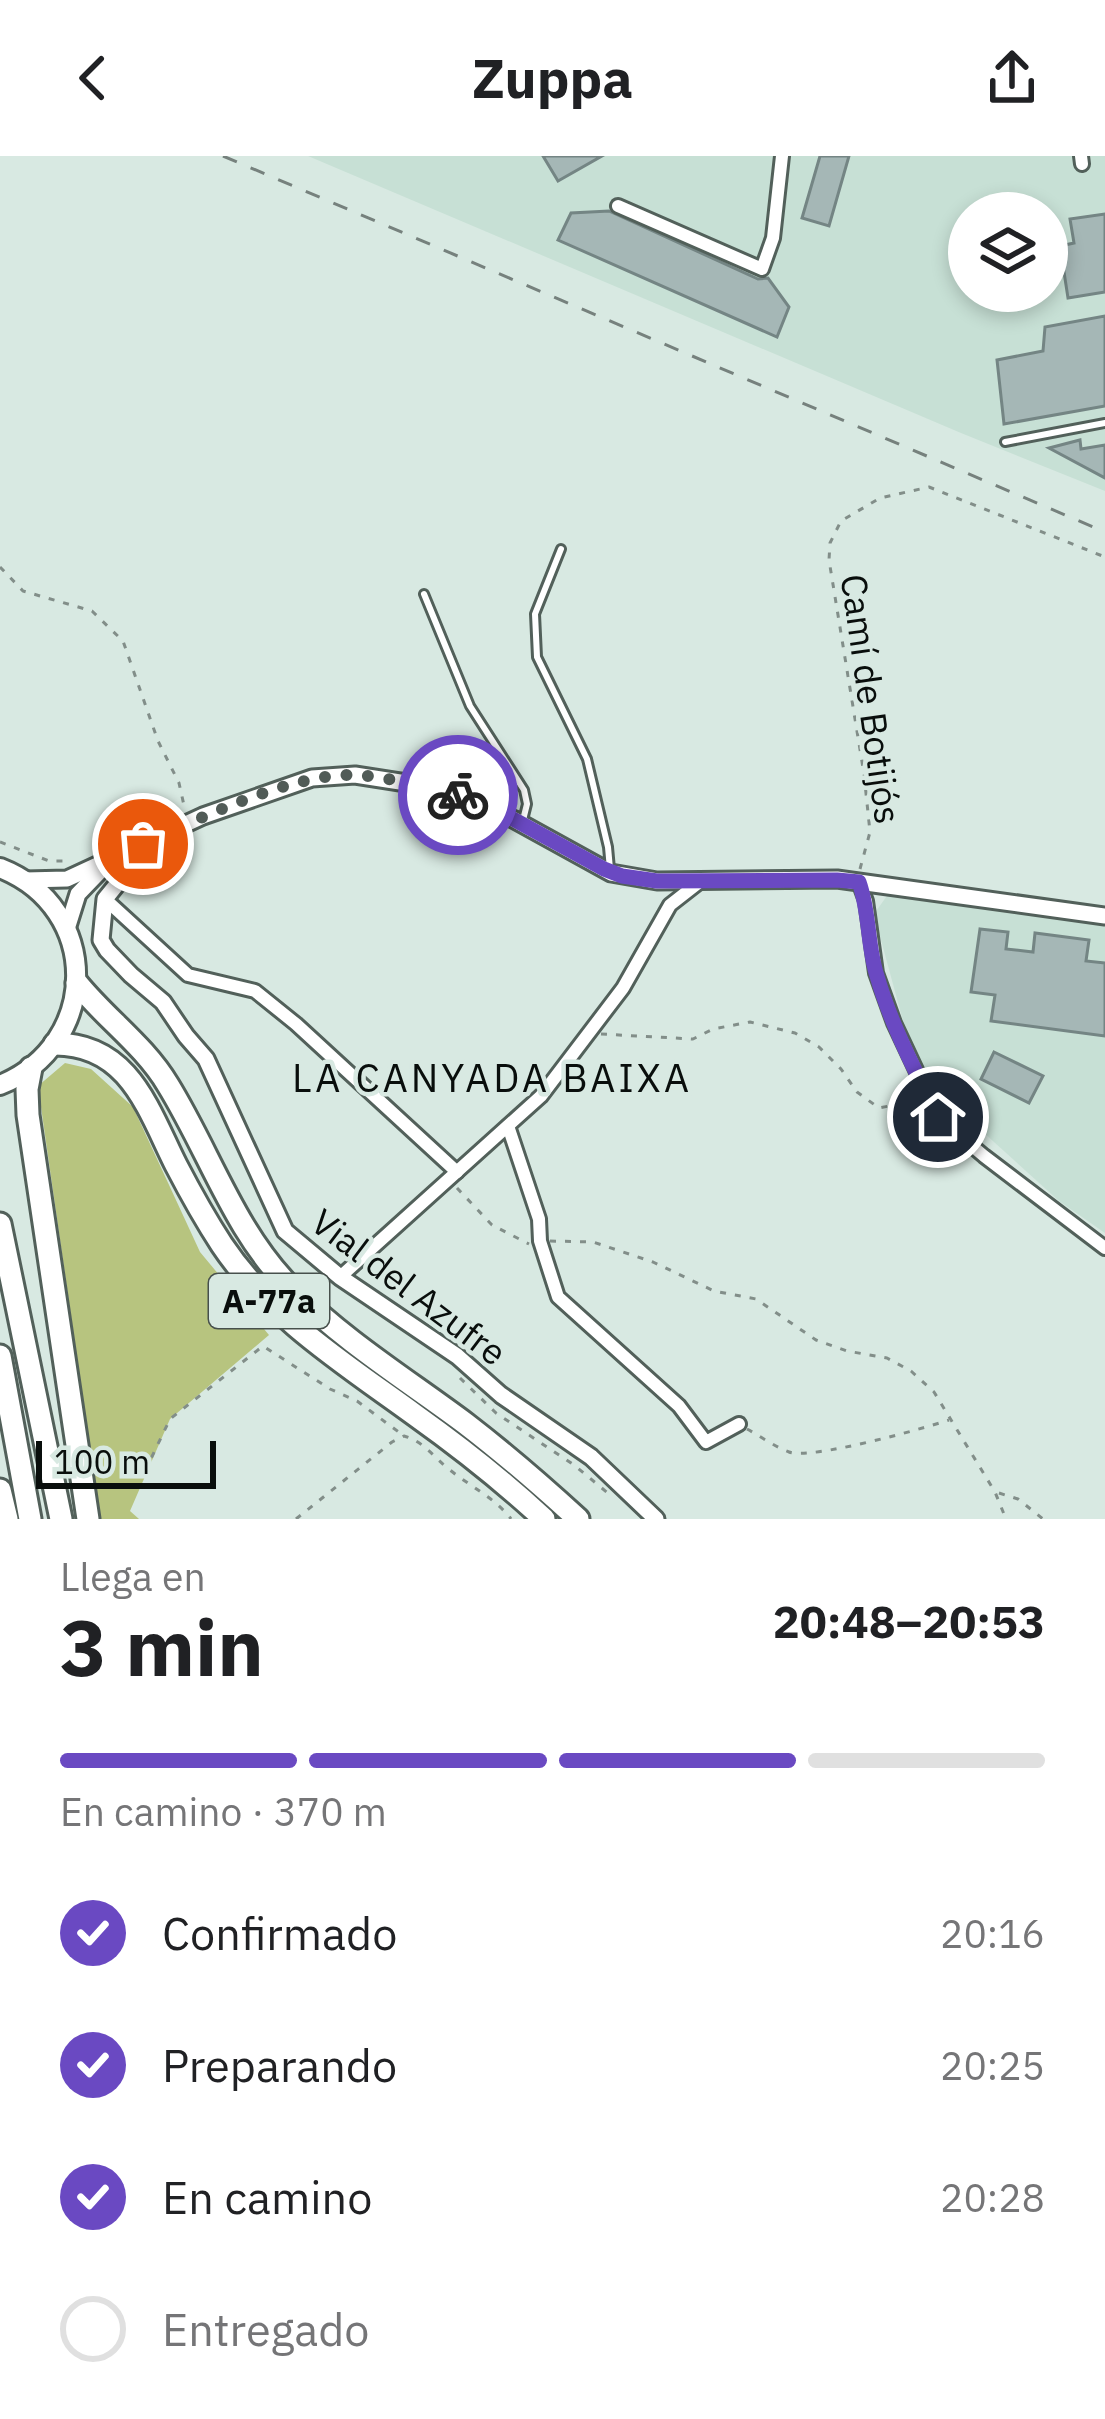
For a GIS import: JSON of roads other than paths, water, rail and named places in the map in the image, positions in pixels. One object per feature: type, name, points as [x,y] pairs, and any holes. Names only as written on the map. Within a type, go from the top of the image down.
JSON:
[{"type":"highway","name":"A-77a","points":[[76,983],[135,1041],[167,1082],[246,1231],[290,1287],[363,1350],[485,1439],[578,1519]]},
{"type":"highway","name":"A-77a","points":[[55,1044],[95,1050],[125,1073],[148,1106],[223,1245],[278,1311],[488,1470],[544,1519]]},
{"type":"highway","points":[[31,1069],[26,1089],[28,1115],[88,1519]]},
{"type":"highway","points":[[0,1224],[61,1519]]},
{"type":"highway","points":[[0,1356],[30,1519]]},
{"type":"highway","points":[[0,1490],[7,1519]]},
{"type":"main road","points":[[0,867],[25,880],[50,902],[73,946],[76,983],[70,1015],[55,1044],[31,1069],[0,1085]]},
{"type":"street","points":[[618,206],[762,269],[773,238],[782,156]]},
{"type":"street","points":[[25,880],[67,880],[180,827],[312,778],[355,775],[445,789],[522,823],[611,873],[657,881],[837,880],[1105,916]]},
{"type":"street","points":[[180,827],[162,860],[122,878],[105,898],[188,975],[256,991],[453,1176]]},
{"type":"street","points":[[67,929],[78,894],[113,857]]},
{"type":"street","points":[[340,1277],[541,1096],[623,988],[670,905],[702,880]]},
{"type":"street","points":[[859,882],[876,974],[938,1117],[1105,1248]]},
{"type":"street","name":"Vial del Azufre","points":[[105,898],[101,940],[106,950],[163,1002],[206,1059],[285,1231],[340,1277],[457,1356],[501,1395],[591,1457],[656,1519]]},
{"type":"street","points":[[508,1126],[539,1219],[557,1297],[680,1406],[706,1442],[739,1424]]},
{"type":"lane","points":[[1006,442],[1105,423]]},
{"type":"lane","points":[[561,549],[535,614],[537,657],[587,759],[611,873]]},
{"type":"lane","points":[[424,594],[470,706],[524,790],[527,804],[522,823]]},
{"type":"railway","points":[[223,156],[1105,532]]},
{"type":"district","name":"LA CANYADA BAIXA","points":[[492,1078]]}]
